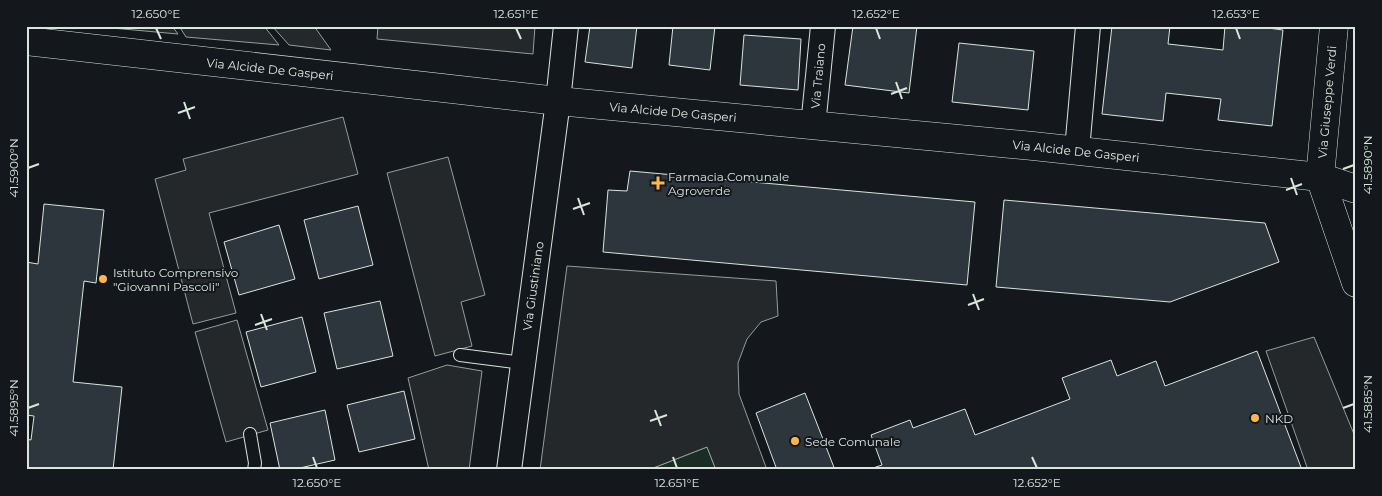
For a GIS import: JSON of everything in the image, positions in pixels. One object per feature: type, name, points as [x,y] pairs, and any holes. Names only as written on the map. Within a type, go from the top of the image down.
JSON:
[{"type":"street","name":"Via Giustiniano","points":[[509,470],[558,101],[566,26]]},
{"type":"street","name":"Via Traiano","points":[[813,126],[823,26]]},
{"type":"street","points":[[1077,150],[1088,26]]},
{"type":"street","name":"Via Giuseppe Verdi","points":[[1320,177],[1334,26]]},
{"type":"street","name":"Via Alcide De Gasperi","points":[[26,41],[558,101],[1077,150],[1320,177],[1356,189]]},
{"type":"street","points":[[1320,177],[1356,283]]},
{"type":"lane","points":[[460,355],[523,363]]},
{"type":"lane","points":[[250,434],[255,463],[254,470]]},
{"type":"green space","points":[[707,447],[716,470],[648,470]]},
{"type":"shaded area","points":[[90,26],[172,26],[178,34]]},
{"type":"shaded area","points":[[179,26],[264,26],[279,45],[186,37]]},
{"type":"shaded area","points":[[272,26],[314,26],[331,50],[289,45]]},
{"type":"shaded area","points":[[378,26],[535,26],[533,54],[377,39]]},
{"type":"shaded area","points":[[343,117],[358,174],[209,213],[236,313],[193,324],[155,179],[186,170],[183,159]]},
{"type":"shaded area","points":[[448,157],[485,295],[461,302],[472,346],[435,356],[387,173]]},
{"type":"shaded area","points":[[567,266],[776,281],[778,316],[761,322],[747,339],[738,363],[739,394],[767,470],[716,470],[707,447],[648,470],[540,470]]},
{"type":"shaded area","points":[[237,320],[268,430],[226,442],[195,332]]},
{"type":"shaded area","points":[[1314,337],[1356,439],[1356,470],[1308,470],[1266,351]]},
{"type":"shaded area","points":[[447,365],[482,371],[469,470],[429,470],[408,378]]},
{"type":"building","points":[[590,26],[637,26],[632,68],[585,62]]},
{"type":"building","points":[[673,26],[715,26],[710,70],[669,65]]},
{"type":"building","points":[[853,26],[917,26],[909,93],[845,85]]},
{"type":"building","points":[[1112,26],[1170,26],[1168,44],[1223,50],[1225,26],[1253,26],[1283,30],[1272,126],[1218,120],[1221,99],[1166,93],[1163,121],[1102,114]]},
{"type":"building","points":[[744,35],[801,39],[798,90],[740,85]]},
{"type":"building","points":[[959,43],[1034,51],[1028,110],[952,102]]},
{"type":"building","points":[[630,171],[975,202],[967,285],[603,252],[608,190],[627,191]]},
{"type":"building","points":[[1004,200],[1265,223],[1279,262],[1170,302],[996,287]]},
{"type":"building","points":[[44,204],[104,210],[96,283],[84,281],[73,382],[122,387],[113,470],[26,470],[26,439],[31,440],[34,416],[26,415],[26,262],[38,264]]},
{"type":"building","points":[[358,206],[373,265],[319,279],[304,220]]},
{"type":"building","points":[[279,225],[295,279],[239,295],[224,242]]},
{"type":"building","points":[[380,301],[393,356],[337,369],[324,313]]},
{"type":"building","points":[[302,317],[316,372],[261,387],[246,332]]},
{"type":"building","points":[[1257,351],[1302,470],[867,470],[882,465],[871,435],[910,420],[913,428],[965,409],[975,435],[1070,399],[1062,378],[1111,360],[1117,376],[1156,361],[1165,386]]},
{"type":"building","points":[[404,391],[415,439],[359,452],[347,405]]},
{"type":"building","name":"Sede Comunale","points":[[805,393],[835,470],[777,470],[756,413]]},
{"type":"building","points":[[325,410],[335,460],[291,470],[280,470],[270,423]]},
{"type":"place","name":"Farmacia Comunale Agroverde","points":[[658,183]]},
{"type":"place","name":"Istituto Comprensivo \"Giovanni Pascoli\"","points":[[103,279]]},
{"type":"place","name":"NKD","points":[[1255,418]]},
{"type":"place","name":"Sede Comunale","points":[[795,441]]}]
